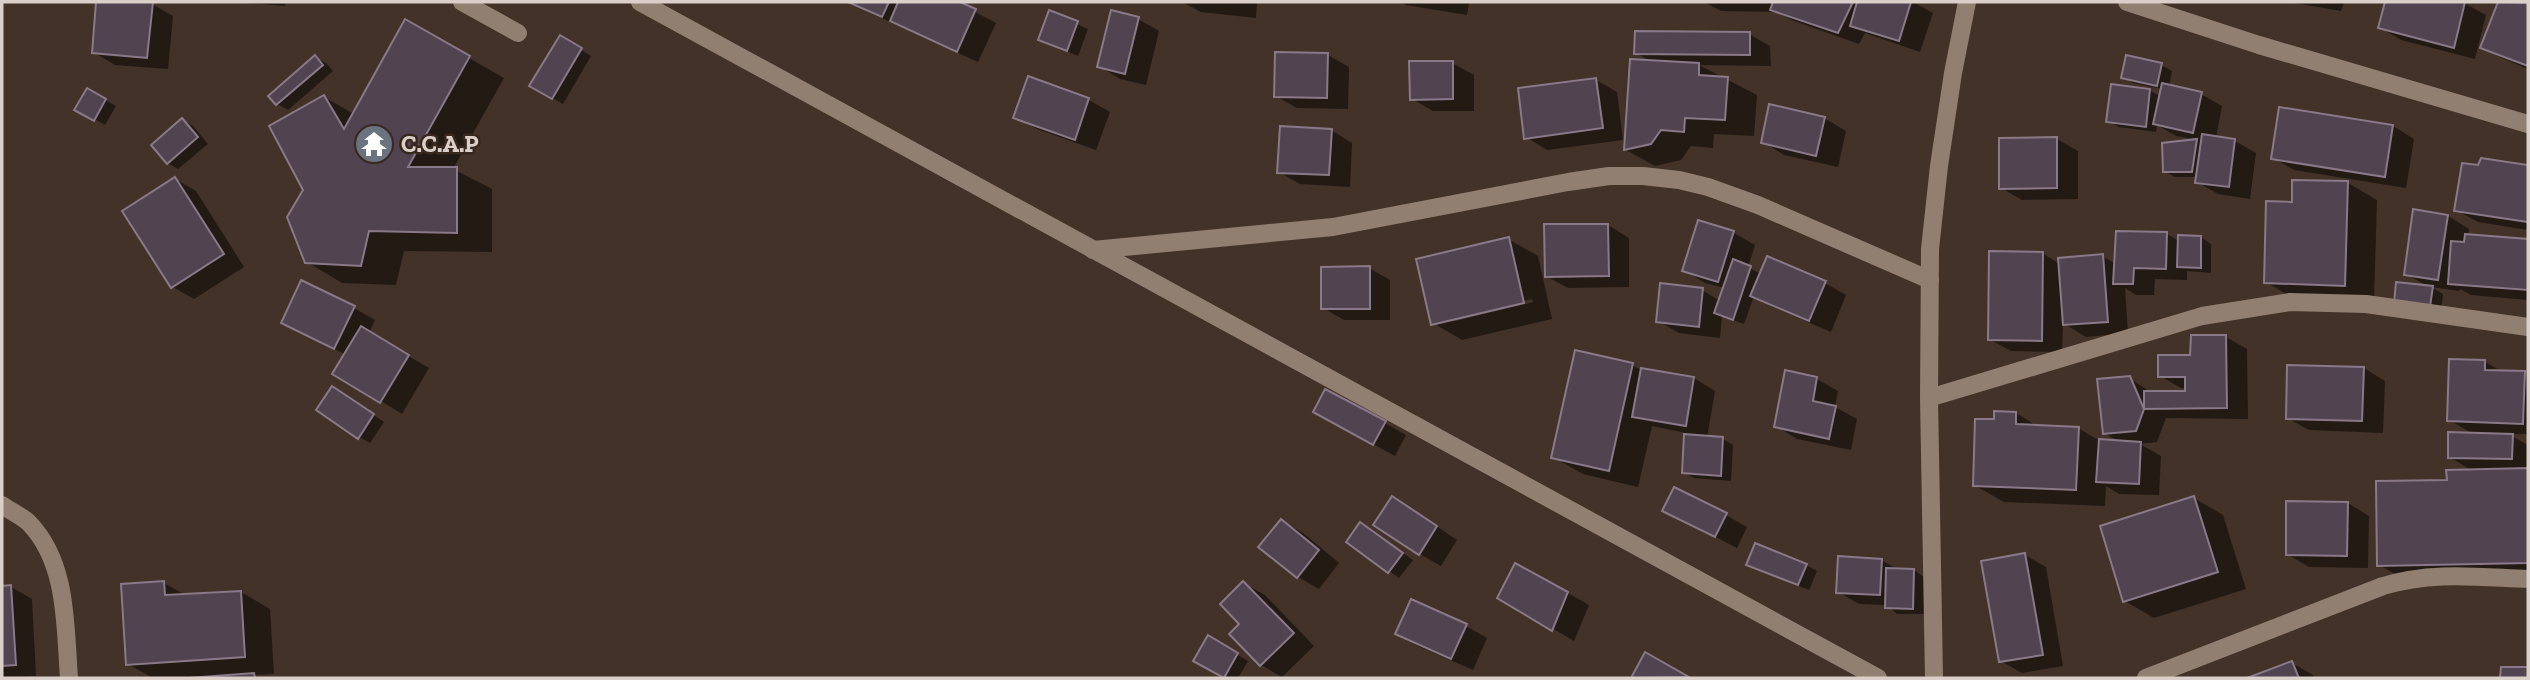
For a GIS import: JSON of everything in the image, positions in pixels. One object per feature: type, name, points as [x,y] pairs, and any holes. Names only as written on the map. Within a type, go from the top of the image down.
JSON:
[{"type":"street","points":[[462,2],[518,33]]},
{"type":"street","points":[[640,2],[1878,678]]},
{"type":"street","points":[[1934,678],[1929,398],[1930,249],[1938,166],[1952,73],[1967,2]]},
{"type":"street","points":[[2127,2],[2259,45],[2528,124]]},
{"type":"street","points":[[1093,250],[1333,227],[1568,182],[1609,176],[1643,176],[1708,187],[1758,205],[1930,280]]},
{"type":"street","points":[[1929,398],[2202,316],[2290,302],[2367,304],[2528,327]]},
{"type":"street","points":[[2,505],[29,523],[48,551],[64,597],[69,678]]},
{"type":"street","points":[[2146,678],[2410,578],[2434,575],[2528,579]]},
{"type":"building","points":[[96,2],[153,2],[147,58],[92,53]]},
{"type":"building","points":[[848,2],[889,2],[882,17]]},
{"type":"building","points":[[898,2],[960,2],[976,9],[957,52],[890,21]]},
{"type":"building","points":[[1773,2],[1853,2],[1838,33],[1770,10]]},
{"type":"building","points":[[1857,2],[1911,2],[1899,41],[1850,26]]},
{"type":"building","points":[[2385,2],[2465,2],[2454,48],[2378,28]]},
{"type":"building","points":[[2498,2],[2528,3],[2528,66],[2480,48]]},
{"type":"building","points":[[1049,10],[1078,21],[1067,51],[1038,40]]},
{"type":"building","points":[[1111,10],[1139,17],[1125,74],[1097,67]]},
{"type":"building","points":[[405,19],[470,56],[408,167],[457,167],[457,233],[369,231],[361,266],[305,263],[287,217],[303,190],[269,126],[324,95],[344,129]]},
{"type":"building","points":[[1635,31],[1750,32],[1750,55],[1634,54]]},
{"type":"building","points":[[560,35],[582,48],[552,99],[529,86]]},
{"type":"building","points":[[1275,52],[1328,53],[1327,98],[1274,97]]},
{"type":"building","points":[[315,55],[323,65],[276,105],[268,96]]},
{"type":"building","points":[[2126,55],[2162,63],[2157,86],[2121,78]]},
{"type":"building","points":[[1630,59],[1699,63],[1699,75],[1728,77],[1725,120],[1685,118],[1684,132],[1661,130],[1651,144],[1624,150]]},
{"type":"building","points":[[1409,61],[1453,61],[1453,99],[1410,100]]},
{"type":"building","points":[[1028,76],[1089,98],[1075,140],[1013,118]]},
{"type":"building","points":[[1596,78],[1603,128],[1524,139],[1518,88]]},
{"type":"building","points":[[2162,83],[2202,92],[2193,133],[2153,124]]},
{"type":"building","points":[[2111,84],[2150,89],[2146,127],[2106,122]]},
{"type":"building","points":[[87,88],[106,99],[94,121],[74,110]]},
{"type":"building","points":[[1769,104],[1825,117],[1816,156],[1761,143]]},
{"type":"building","points":[[2279,107],[2393,125],[2385,177],[2271,159]]},
{"type":"building","points":[[182,118],[198,137],[167,164],[151,145]]},
{"type":"building","points":[[1280,126],[1332,129],[1329,175],[1277,173]]},
{"type":"building","points":[[2202,134],[2235,139],[2229,187],[2195,183]]},
{"type":"building","points":[[2057,137],[2057,188],[1999,189],[1999,138]]},
{"type":"building","points":[[2197,139],[2192,172],[2163,172],[2162,143]]},
{"type":"building","points":[[2481,158],[2528,165],[2528,222],[2454,211],[2462,163],[2478,165]]},
{"type":"building","points":[[175,177],[224,254],[171,288],[122,211]]},
{"type":"building","points":[[2292,180],[2348,181],[2345,286],[2264,283],[2266,201],[2292,202]]},
{"type":"building","points":[[2413,209],[2448,215],[2438,280],[2404,275]]},
{"type":"building","points":[[1698,220],[1734,231],[1718,282],[1682,271]]},
{"type":"building","points":[[1544,224],[1608,224],[1609,276],[1545,277]]},
{"type":"building","points":[[2116,231],[2167,232],[2166,269],[2134,268],[2133,284],[2113,284]]},
{"type":"building","points":[[2465,234],[2528,239],[2528,290],[2448,284],[2451,241],[2464,242]]},
{"type":"building","points":[[2178,235],[2201,236],[2201,268],[2177,267]]},
{"type":"building","points":[[1509,237],[1524,303],[1431,325],[1416,259]]},
{"type":"building","points":[[1989,251],[2043,252],[2042,341],[1988,340]]},
{"type":"building","points":[[2103,254],[2108,322],[2063,325],[2058,258]]},
{"type":"building","points":[[1767,256],[1826,281],[1809,321],[1750,296]]},
{"type":"building","points":[[1733,259],[1751,266],[1733,320],[1714,313]]},
{"type":"building","points":[[1370,266],[1370,309],[1321,309],[1321,267]]},
{"type":"building","points":[[301,280],[355,306],[334,349],[281,323]]},
{"type":"building","points":[[2396,282],[2433,286],[2430,307],[2394,303]]},
{"type":"building","points":[[1660,283],[1703,288],[1699,327],[1656,322]]},
{"type":"building","points":[[361,326],[409,355],[380,403],[332,374]]},
{"type":"building","points":[[2191,335],[2226,335],[2227,408],[2144,409],[2144,391],[2185,391],[2185,377],[2158,377],[2158,355],[2190,355]]},
{"type":"building","points":[[1575,350],[1633,363],[1609,471],[1551,458]]},
{"type":"building","points":[[2449,359],[2485,360],[2485,370],[2525,371],[2523,424],[2447,421]]},
{"type":"building","points":[[2287,365],[2364,367],[2362,421],[2286,419]]},
{"type":"building","points":[[1641,368],[1694,377],[1686,426],[1632,417]]},
{"type":"building","points":[[1785,370],[1817,377],[1813,401],[1836,406],[1829,439],[1774,427]]},
{"type":"building","points":[[2130,376],[2144,409],[2136,431],[2103,434],[2097,379]]},
{"type":"building","points":[[332,386],[374,414],[358,439],[316,410]]},
{"type":"building","points":[[1325,389],[1386,421],[1373,445],[1313,412]]},
{"type":"building","points":[[1994,411],[2016,412],[2016,424],[2079,427],[2076,490],[1973,486],[1975,419],[1994,419]]},
{"type":"building","points":[[2448,432],[2513,434],[2512,459],[2448,458]]},
{"type":"building","points":[[1684,434],[1723,437],[1721,476],[1682,473]]},
{"type":"building","points":[[2099,439],[2141,442],[2139,484],[2096,482]]},
{"type":"building","points":[[2528,468],[2528,563],[2377,566],[2376,481],[2447,480],[2446,470]]},
{"type":"building","points":[[1674,487],[1727,513],[1715,537],[1662,511]]},
{"type":"building","points":[[1392,496],[1437,526],[1419,555],[1373,525]]},
{"type":"building","points":[[2194,496],[2218,572],[2123,602],[2100,526]]},
{"type":"building","points":[[2286,501],[2348,502],[2347,556],[2286,555]]},
{"type":"building","points":[[1281,519],[1319,550],[1297,578],[1258,547]]},
{"type":"building","points":[[1360,522],[1403,553],[1388,573],[1346,542]]},
{"type":"building","points":[[1755,543],[1807,564],[1798,585],[1746,565]]},
{"type":"building","points":[[2025,553],[2043,655],[1999,662],[1981,561]]},
{"type":"building","points":[[1838,556],[1882,559],[1880,595],[1836,593]]},
{"type":"building","points":[[1515,563],[1568,592],[1552,631],[1497,598]]},
{"type":"building","points":[[1886,568],[1914,569],[1913,609],[1885,608]]},
{"type":"building","points":[[164,581],[165,595],[241,591],[245,657],[126,665],[121,584]]},
{"type":"building","points":[[1243,581],[1294,633],[1260,666],[1229,634],[1239,624],[1220,604]]},
{"type":"building","points":[[11,585],[16,665],[2,666],[2,586]]},
{"type":"building","points":[[1411,599],[1467,624],[1451,659],[1395,634]]},
{"type":"building","points":[[1208,635],[1238,653],[1224,678],[1193,661]]},
{"type":"building","points":[[1645,652],[1689,677],[1631,678]]},
{"type":"building","points":[[2292,661],[2299,678],[2247,678]]},
{"type":"building","points":[[2501,667],[2528,667],[2528,678],[2500,678]]},
{"type":"building","points":[[254,673],[255,678],[188,678]]},
{"type":"place","name":"C.C.A.P","points":[[374,144]]}]
